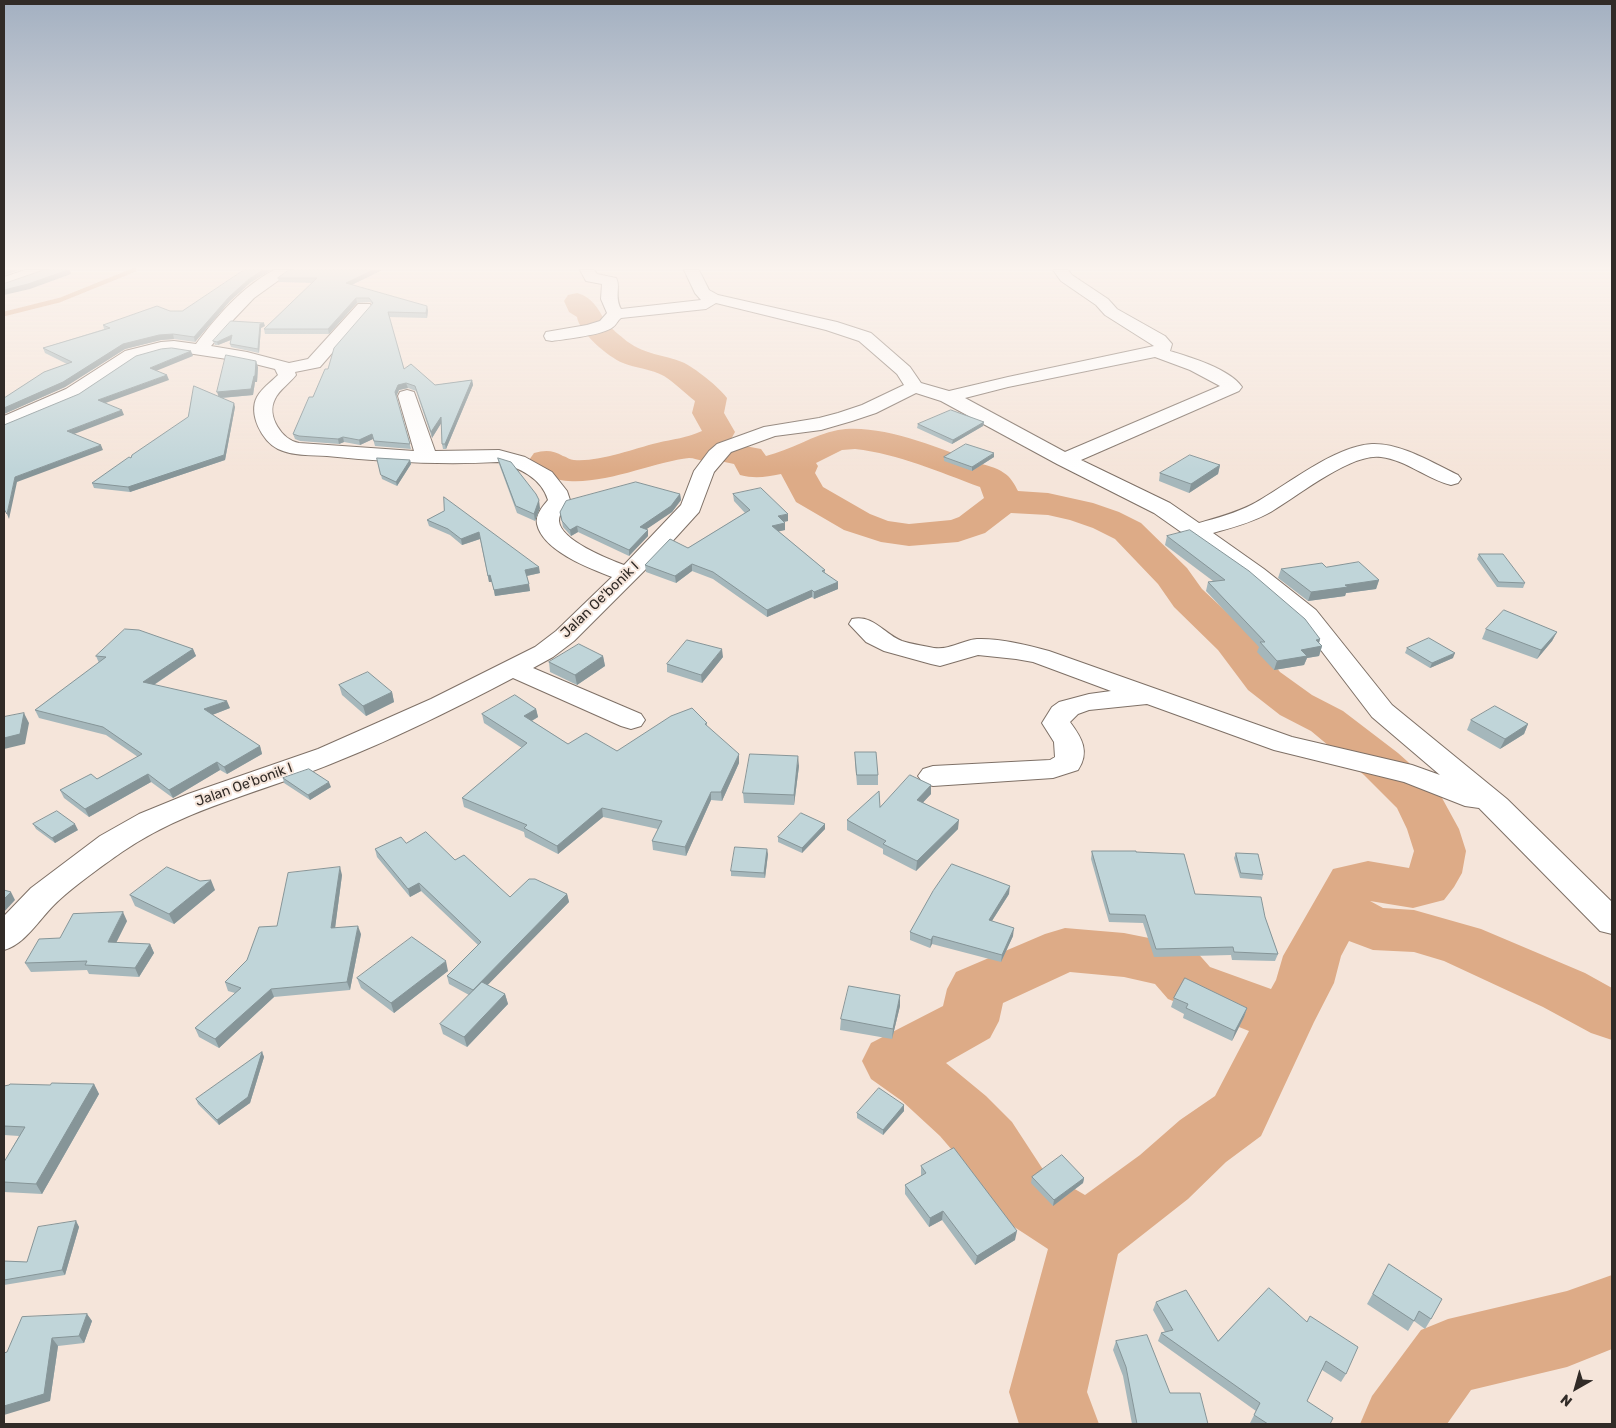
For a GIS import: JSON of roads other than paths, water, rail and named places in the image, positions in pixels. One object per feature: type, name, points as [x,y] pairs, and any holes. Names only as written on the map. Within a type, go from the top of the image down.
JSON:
[{"type":"street","points":[[200,350],[210,337]]},
{"type":"street","points":[[4,423],[73,393],[131,355],[144,350],[174,346],[247,357],[286,369],[314,363],[338,337]]},
{"type":"street","points":[[864,337],[904,371],[914,387],[948,397],[1064,460],[1162,508],[1256,574],[1307,615],[1382,711],[1496,806],[1612,922]]},
{"type":"street","points":[[948,397],[1008,382],[1156,352],[1163,348],[1163,344],[1152,337]]},
{"type":"street","points":[[1064,460],[1233,387],[1223,379],[1176,358],[1156,352]]},
{"type":"street","points":[[286,369],[287,375],[284,380],[272,388],[265,400],[264,411],[273,437],[287,446],[373,455],[499,456],[526,465],[550,481],[557,490],[559,500],[550,512],[548,523],[554,535],[585,558],[626,574]]},
{"type":"street","name":"Jalan Oe'bonik I","points":[[4,937],[43,896],[111,844],[150,821],[199,801],[328,755],[441,704],[544,652],[566,636],[651,551],[691,507],[704,471],[720,451],[771,431],[821,424],[870,409],[914,387]]},
{"type":"street","points":[[407,396],[426,456]]},
{"type":"street","points":[[1196,531],[1257,511],[1322,471],[1360,452],[1370,450],[1385,451],[1451,479]]},
{"type":"street","points":[[861,624],[875,637],[893,646],[940,658],[977,647],[1016,651],[1065,664],[1284,744],[1412,775],[1496,806]]},
{"type":"street","points":[[511,668],[631,720]]},
{"type":"street","points":[[933,776],[1053,769],[1068,763],[1071,752],[1068,738],[1056,724],[1061,714],[1070,708],[1089,703],[1150,695]]},
{"type":"waterway","points":[[606,337],[618,348],[631,356],[673,369],[711,398],[708,413],[719,432],[717,437],[695,447]]},
{"type":"waterway","points":[[794,460],[839,440],[874,441],[916,452],[992,480],[999,488],[1004,502]]},
{"type":"waterway","points":[[546,460],[566,471],[584,470],[621,464],[666,451],[695,447]]},
{"type":"waterway","points":[[695,447],[705,451],[717,450],[749,456],[752,468],[761,468],[794,460]]},
{"type":"waterway","points":[[794,460],[801,466],[798,473],[809,494],[857,522],[881,531],[909,535],[958,531],[972,525],[994,507],[1004,502]]},
{"type":"waterway","points":[[1004,502],[1048,504],[1080,511],[1106,520],[1128,531],[1173,576],[1188,598],[1233,641],[1264,681],[1296,705],[1327,721],[1381,764],[1418,799],[1433,829],[1440,851],[1435,873],[1425,886],[1413,888],[1368,880],[1352,883],[1338,908]]},
{"type":"waterway","points":[[1285,1019],[1305,983],[1312,956],[1338,908]]},
{"type":"waterway","points":[[1338,908],[1373,929],[1414,931],[1461,944],[1564,990],[1612,1016]]},
{"type":"waterway","points":[[1087,1235],[1020,1193],[988,1143],[963,1116],[924,1082],[893,1061],[969,1021],[977,989],[1065,950],[1124,955],[1174,966],[1189,983],[1285,1019]]},
{"type":"waterway","points":[[1087,1235],[1164,1177],[1203,1141],[1238,1116],[1285,1019]]},
{"type":"waterway","points":[[1059,1424],[1048,1392],[1087,1235]]},
{"type":"waterway","points":[[1400,1424],[1448,1357],[1567,1329],[1612,1312]]}]
